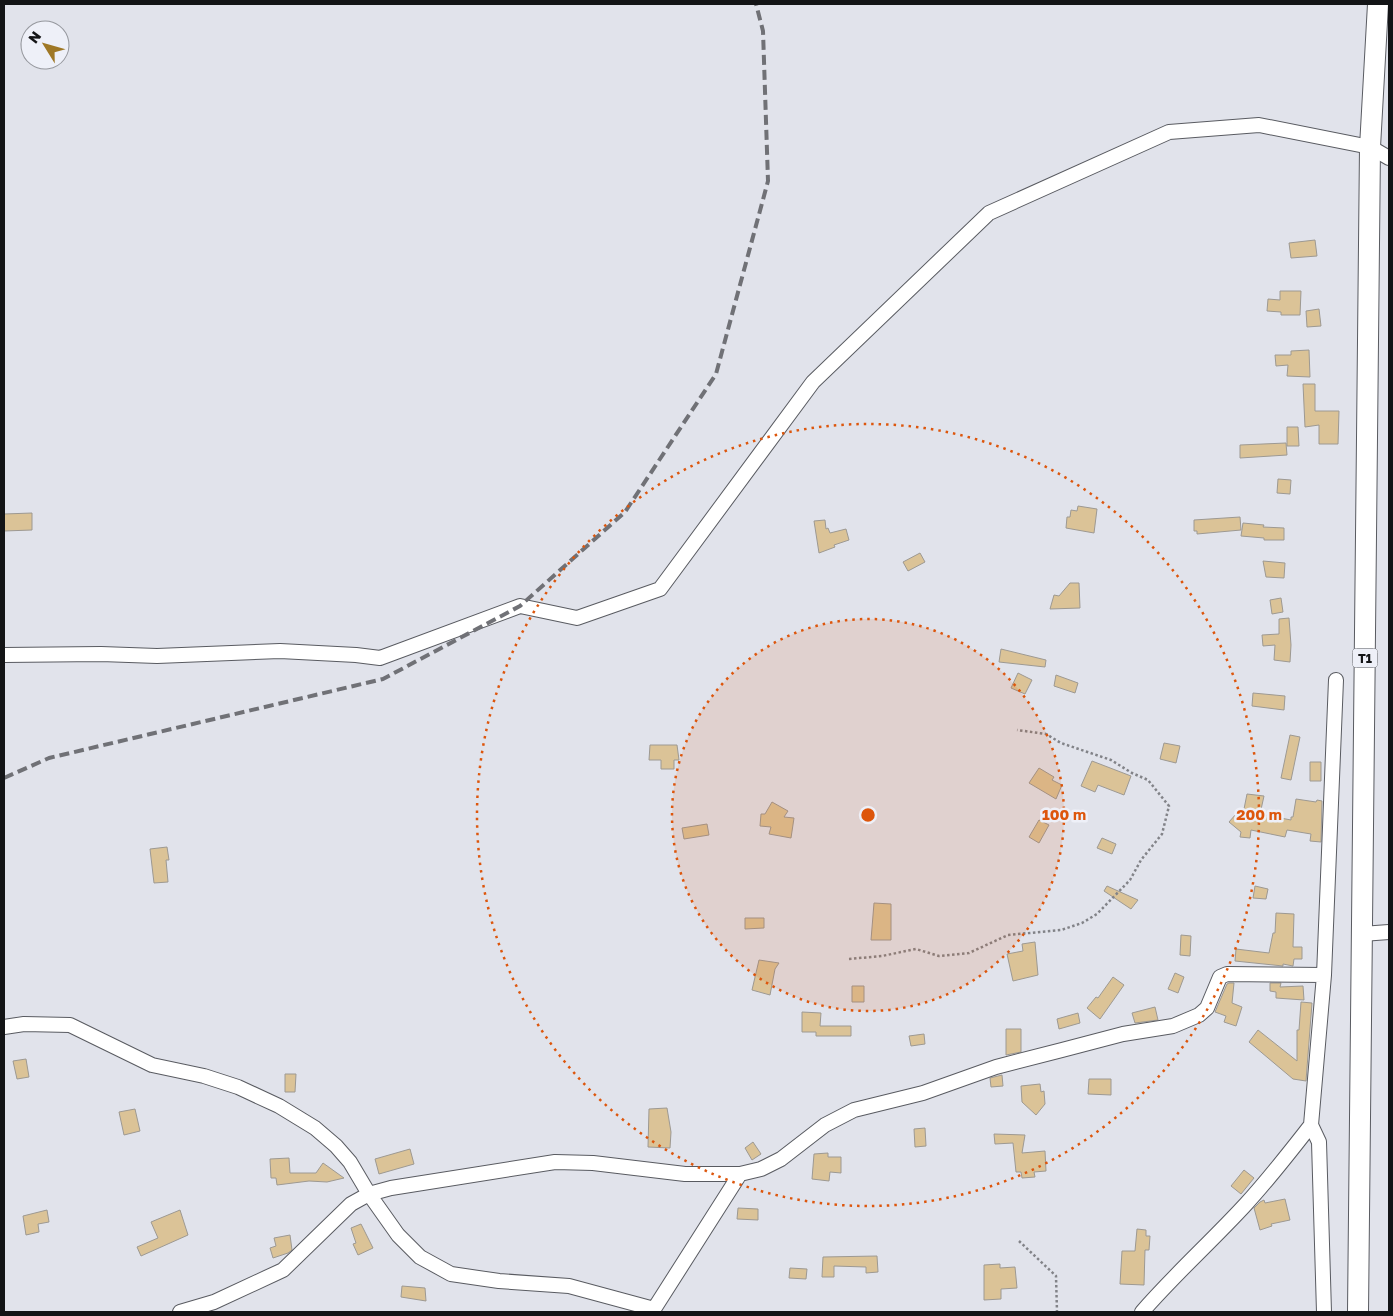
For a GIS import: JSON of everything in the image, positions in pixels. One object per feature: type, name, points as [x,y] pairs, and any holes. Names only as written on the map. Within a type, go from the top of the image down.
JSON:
[{"type":"highway","name":"T1","points":[[1358,1312],[1370,147],[1378,4]]},
{"type":"street","points":[[4,655],[101,654],[157,656],[209,652],[280,651],[380,658],[520,606],[577,618],[660,589],[813,382],[989,212],[1169,132],[1259,125],[1370,147],[1389,158]]},
{"type":"street","points":[[1324,1312],[1319,1142],[1311,1124],[1324,975],[1336,680]]},
{"type":"street","points":[[1362,934],[1389,932]]},
{"type":"street","points":[[180,1312],[214,1302],[283,1270],[351,1204],[369,1194],[391,1188],[555,1162],[593,1164],[684,1174],[740,1174],[761,1169],[781,1159],[825,1125],[854,1110],[923,1093],[996,1067],[1123,1034],[1172,1026],[1182,1022],[1199,1015],[1207,1008],[1220,978],[1227,974],[1324,975]]},
{"type":"street","points":[[4,1027],[24,1024],[70,1025],[152,1065],[204,1076],[238,1087],[279,1106],[315,1128],[336,1146],[350,1162],[369,1194],[398,1235],[420,1257],[451,1274],[499,1281],[569,1286],[654,1311],[740,1174]]},
{"type":"street","points":[[1142,1312],[1246,1204],[1285,1159],[1311,1124]]},
{"type":"path","points":[[849,959],[882,956],[916,949],[939,956],[969,953],[1008,935],[1061,930],[1082,923],[1097,914],[1130,880],[1141,860],[1162,834],[1169,806],[1148,780],[1111,760],[1061,743],[1046,734],[1017,730]]},
{"type":"path","points":[[1019,1241],[1056,1276],[1057,1312]]},
{"type":"building","points":[[1315,240],[1317,256],[1291,258],[1289,243]]},
{"type":"building","points":[[1280,291],[1301,291],[1300,315],[1281,315],[1281,312],[1267,311],[1268,299],[1280,300]]},
{"type":"building","points":[[1319,309],[1321,326],[1307,327],[1306,311]]},
{"type":"building","points":[[1309,350],[1310,377],[1287,376],[1288,365],[1276,366],[1275,355],[1291,355],[1291,351]]},
{"type":"building","points":[[1303,384],[1315,384],[1315,411],[1339,411],[1338,444],[1319,444],[1319,425],[1305,427]]},
{"type":"building","points":[[1287,427],[1298,427],[1299,446],[1287,446]]},
{"type":"building","points":[[1286,443],[1287,455],[1240,458],[1240,445]]},
{"type":"building","points":[[1278,479],[1291,480],[1290,494],[1277,493]]},
{"type":"building","points":[[1078,506],[1097,509],[1094,533],[1066,528],[1067,517],[1070,517],[1071,510],[1077,511]]},
{"type":"building","points":[[32,513],[32,530],[4,531],[4,514]]},
{"type":"building","points":[[1240,517],[1241,530],[1197,534],[1197,531],[1194,531],[1194,520]]},
{"type":"building","points":[[825,520],[826,529],[828,528],[830,533],[846,529],[849,540],[819,553],[814,521]]},
{"type":"building","points":[[1243,523],[1264,525],[1263,527],[1284,528],[1284,540],[1264,540],[1264,538],[1241,536]]},
{"type":"building","points":[[920,553],[925,562],[908,571],[903,562]]},
{"type":"building","points":[[1263,561],[1285,563],[1284,578],[1266,577]]},
{"type":"building","points":[[1070,583],[1079,583],[1080,608],[1050,609],[1054,595],[1059,596]]},
{"type":"building","points":[[1281,598],[1283,612],[1272,614],[1270,600]]},
{"type":"building","points":[[1289,618],[1290,662],[1274,660],[1275,645],[1263,646],[1262,635],[1279,634],[1279,619]]},
{"type":"building","points":[[1001,649],[1046,660],[1045,667],[999,662]]},
{"type":"building","points":[[1018,673],[1032,680],[1025,694],[1011,688]]},
{"type":"building","points":[[1056,675],[1078,683],[1075,693],[1054,686]]},
{"type":"building","points":[[1253,693],[1285,696],[1284,710],[1252,706]]},
{"type":"building","points":[[1290,735],[1300,737],[1291,780],[1281,778]]},
{"type":"building","points":[[1164,743],[1180,746],[1176,763],[1160,759]]},
{"type":"building","points":[[650,745],[677,745],[679,760],[674,760],[674,769],[661,769],[661,760],[649,760]]},
{"type":"building","points":[[1092,761],[1131,776],[1124,795],[1098,785],[1095,792],[1081,786]]},
{"type":"building","points":[[1310,762],[1321,762],[1321,781],[1310,781]]},
{"type":"building","points":[[1039,768],[1054,777],[1052,780],[1062,785],[1056,799],[1029,783]]},
{"type":"building","points":[[1247,794],[1264,796],[1260,814],[1291,820],[1296,799],[1322,801],[1321,842],[1310,841],[1311,834],[1287,830],[1285,837],[1251,830],[1250,838],[1240,837],[1241,832],[1229,822],[1236,814],[1242,819]]},
{"type":"building","points":[[772,802],[788,811],[784,817],[794,818],[791,838],[769,834],[771,827],[760,826],[761,814],[765,814]]},
{"type":"building","points":[[1039,820],[1049,825],[1039,843],[1029,837]]},
{"type":"building","points":[[707,824],[709,835],[684,839],[682,828]]},
{"type":"building","points":[[1102,838],[1116,844],[1112,854],[1097,848]]},
{"type":"building","points":[[167,847],[169,860],[166,860],[168,882],[154,883],[150,849]]},
{"type":"building","points":[[1107,886],[1138,900],[1131,909],[1104,891]]},
{"type":"building","points":[[1255,886],[1268,889],[1266,899],[1253,898]]},
{"type":"building","points":[[874,903],[891,904],[891,940],[871,940]]},
{"type":"building","points":[[1276,913],[1294,914],[1293,947],[1302,947],[1302,959],[1294,959],[1293,966],[1235,961],[1236,949],[1269,953],[1273,933],[1275,933]]},
{"type":"building","points":[[745,918],[764,918],[764,928],[745,929]]},
{"type":"building","points":[[1181,935],[1191,936],[1190,956],[1180,955]]},
{"type":"building","points":[[1035,942],[1038,975],[1013,981],[1007,954],[1023,951],[1022,944]]},
{"type":"building","points":[[759,960],[779,963],[775,969],[770,995],[752,990]]},
{"type":"building","points":[[1175,973],[1184,977],[1178,993],[1168,989]]},
{"type":"building","points":[[1113,977],[1124,985],[1100,1019],[1087,1008],[1096,997],[1098,998]]},
{"type":"building","points":[[1229,983],[1234,983],[1232,1003],[1242,1007],[1236,1026],[1224,1022],[1226,1016],[1215,1012]]},
{"type":"building","points":[[1270,983],[1281,983],[1280,987],[1303,986],[1304,1000],[1276,998],[1276,992],[1270,991]]},
{"type":"building","points":[[852,986],[864,986],[864,1002],[852,1002]]},
{"type":"building","points":[[1301,1002],[1312,1003],[1306,1081],[1293,1079],[1249,1042],[1258,1030],[1297,1061],[1297,1030],[1299,1030]]},
{"type":"building","points":[[1155,1007],[1158,1020],[1135,1023],[1132,1013]]},
{"type":"building","points":[[802,1012],[821,1013],[820,1026],[851,1026],[851,1036],[816,1036],[816,1032],[802,1032]]},
{"type":"building","points":[[1078,1013],[1080,1023],[1059,1029],[1057,1019]]},
{"type":"building","points":[[1006,1029],[1021,1029],[1021,1052],[1006,1055]]},
{"type":"building","points":[[924,1034],[925,1044],[911,1046],[909,1036]]},
{"type":"building","points":[[26,1059],[29,1077],[17,1079],[13,1061]]},
{"type":"building","points":[[285,1074],[296,1074],[295,1092],[285,1092]]},
{"type":"building","points":[[1002,1075],[1003,1086],[991,1087],[990,1078]]},
{"type":"building","points":[[1089,1079],[1111,1079],[1111,1095],[1088,1094]]},
{"type":"building","points":[[1040,1084],[1041,1092],[1044,1091],[1045,1104],[1036,1115],[1022,1102],[1021,1086]]},
{"type":"building","points":[[667,1108],[671,1132],[670,1148],[648,1147],[649,1109]]},
{"type":"building","points":[[135,1109],[140,1131],[124,1135],[119,1112]]},
{"type":"building","points":[[925,1128],[926,1146],[915,1147],[914,1129]]},
{"type":"building","points":[[994,1134],[1025,1135],[1022,1153],[1045,1151],[1046,1171],[1034,1172],[1035,1177],[1022,1178],[1021,1172],[1016,1172],[1013,1143],[995,1144]]},
{"type":"building","points":[[753,1142],[761,1154],[752,1160],[745,1148]]},
{"type":"building","points":[[410,1149],[414,1164],[379,1174],[375,1159]]},
{"type":"building","points":[[828,1153],[828,1157],[841,1157],[841,1173],[830,1172],[829,1181],[812,1179],[814,1154]]},
{"type":"building","points":[[289,1158],[290,1173],[316,1173],[323,1163],[344,1178],[327,1182],[309,1181],[277,1185],[276,1178],[271,1178],[270,1159]]},
{"type":"building","points":[[1244,1170],[1254,1178],[1241,1194],[1231,1186]]},
{"type":"building","points":[[1285,1199],[1290,1220],[1271,1224],[1272,1226],[1260,1230],[1254,1208],[1264,1200],[1265,1203]]},
{"type":"building","points":[[738,1208],[758,1209],[758,1220],[737,1219]]},
{"type":"building","points":[[47,1210],[49,1222],[38,1224],[39,1232],[26,1235],[23,1216]]},
{"type":"building","points":[[180,1210],[188,1235],[141,1256],[137,1247],[158,1238],[151,1222]]},
{"type":"building","points":[[361,1224],[373,1248],[358,1255],[353,1244],[356,1243],[351,1228]]},
{"type":"building","points":[[1137,1229],[1146,1230],[1146,1236],[1150,1236],[1149,1250],[1145,1250],[1144,1285],[1120,1284],[1122,1251],[1135,1251]]},
{"type":"building","points":[[290,1235],[292,1250],[273,1258],[270,1248],[276,1246],[274,1238]]},
{"type":"building","points":[[877,1256],[878,1272],[866,1273],[866,1267],[834,1266],[834,1277],[822,1277],[823,1257]]},
{"type":"building","points":[[1000,1264],[1000,1268],[1015,1267],[1017,1288],[1001,1289],[1001,1299],[984,1300],[984,1265]]},
{"type":"building","points":[[790,1268],[807,1269],[806,1279],[789,1278]]},
{"type":"building","points":[[402,1286],[425,1288],[426,1301],[401,1297]]},
{"type":"railway","points":[[4,778],[49,758],[383,679],[520,606],[625,512],[716,374],[768,181],[763,31],[756,4]]}]
